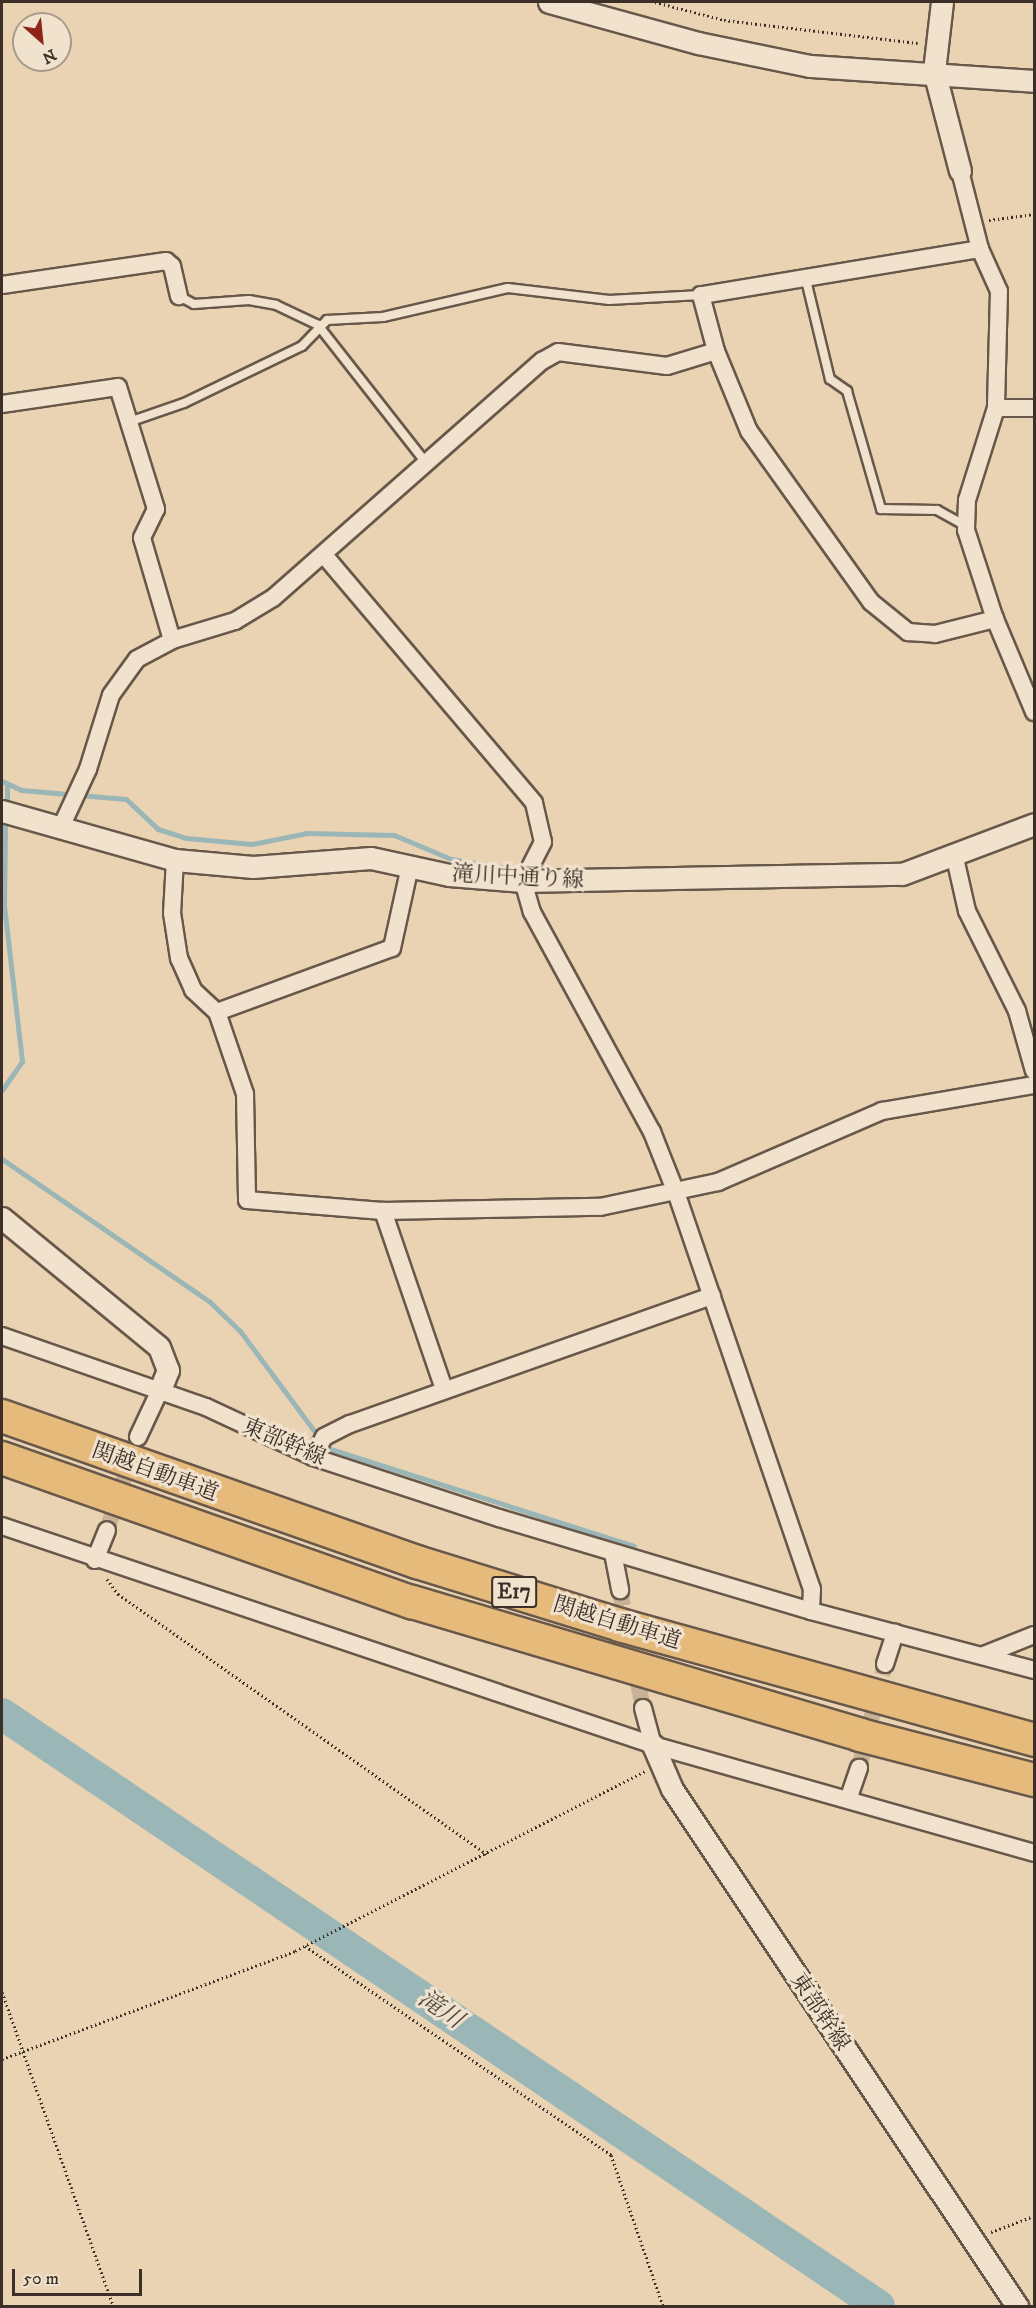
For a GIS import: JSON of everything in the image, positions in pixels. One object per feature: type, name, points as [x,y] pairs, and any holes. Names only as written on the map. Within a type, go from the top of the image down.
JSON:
[{"type":"highway","name":"関越自動車道","points":[[2,1416],[429,1565],[620,1625],[1035,1740]]},
{"type":"highway","name":"関越自動車道","points":[[2,1458],[412,1602],[860,1735],[1035,1780]]},
{"type":"street","points":[[549,2],[698,43],[810,66],[934,71],[1035,81]]},
{"type":"street","points":[[942,2],[934,71],[980,249],[999,291],[996,408],[967,500],[966,526],[995,619],[1035,711]]},
{"type":"street","points":[[980,249],[805,276],[701,295],[716,351],[749,431],[888,621],[908,632],[935,634],[995,619]]},
{"type":"street","points":[[2,285],[166,261],[172,266],[179,296]]},
{"type":"street","points":[[62,825],[77,793],[111,695],[137,659],[172,640],[235,621],[324,555],[558,352],[667,366],[716,351]]},
{"type":"street","points":[[2,404],[118,387],[156,509],[142,538],[172,640]]},
{"type":"street","points":[[996,408],[1035,408]]},
{"type":"street","points":[[324,555],[534,803],[543,842],[523,881],[532,912],[652,1132],[677,1195],[812,1589],[811,1611]]},
{"type":"street","name":"滝川中通り線","points":[[9,813],[62,825],[175,860],[253,867],[371,858],[410,866],[523,881],[858,878],[902,874],[955,858],[1035,824]]},
{"type":"street","points":[[955,858],[968,911],[1017,1011],[1035,1071]]},
{"type":"street","points":[[175,860],[172,913],[179,958],[193,990],[217,1012],[245,1094],[247,1200],[383,1211],[600,1207],[677,1195],[754,1168],[882,1111],[1035,1084]]},
{"type":"street","points":[[217,1012],[392,948],[410,866]]},
{"type":"street","points":[[383,1211],[444,1389]]},
{"type":"street","points":[[2,1218],[159,1347],[168,1370],[138,1437]]},
{"type":"street","points":[[318,1447],[444,1389],[712,1296]]},
{"type":"street","name":"東部幹線","points":[[2,1336],[160,1390],[613,1553],[811,1611],[1035,1670]]},
{"type":"street","points":[[2,1526],[656,1754],[849,1797],[1035,1853]]},
{"type":"street","points":[[95,1560],[107,1530]]},
{"type":"street","points":[[613,1553],[620,1590]]},
{"type":"street","points":[[885,1664],[895,1633]]},
{"type":"street","points":[[984,1655],[1035,1635]]},
{"type":"street","name":"東部幹線","points":[[643,1708],[656,1754],[1017,2307]]},
{"type":"street","points":[[849,1797],[859,1768]]},
{"type":"lane","points":[[805,276],[830,379],[847,391],[881,509],[937,510],[966,526]]},
{"type":"lane","points":[[129,422],[184,403],[302,346],[318,326],[327,320],[383,317],[508,288],[609,300],[701,295]]},
{"type":"lane","points":[[179,296],[194,304],[249,300],[276,305],[318,326],[427,465]]},
{"type":"path","points":[[655,2],[724,20],[938,42]]},
{"type":"path","points":[[973,222],[1035,214]]},
{"type":"path","points":[[95,1560],[118,1594],[486,1854]]},
{"type":"path","points":[[2,2059],[311,1944],[486,1854],[656,1754]]},
{"type":"path","points":[[305,1946],[611,2155],[663,2307]]},
{"type":"path","points":[[2,1992],[113,2307]]},
{"type":"path","points":[[972,2239],[1035,2216]]},
{"type":"waterway","points":[[2,781],[21,790],[126,799],[158,829],[186,838],[252,844],[307,833],[394,835],[451,859],[520,870]]},
{"type":"waterway","points":[[7,786],[7,806]]},
{"type":"waterway","points":[[2,1090],[22,1061],[4,906],[5,818]]},
{"type":"waterway","points":[[2,1159],[210,1302],[240,1331],[327,1448],[634,1546]]},
{"type":"waterway","name":"滝川","points":[[2,1714],[879,2306]]},
{"type":"tunnel","points":[[107,1530],[138,1437]]},
{"type":"tunnel","points":[[620,1590],[643,1708]]},
{"type":"tunnel","points":[[859,1768],[885,1664]]}]
